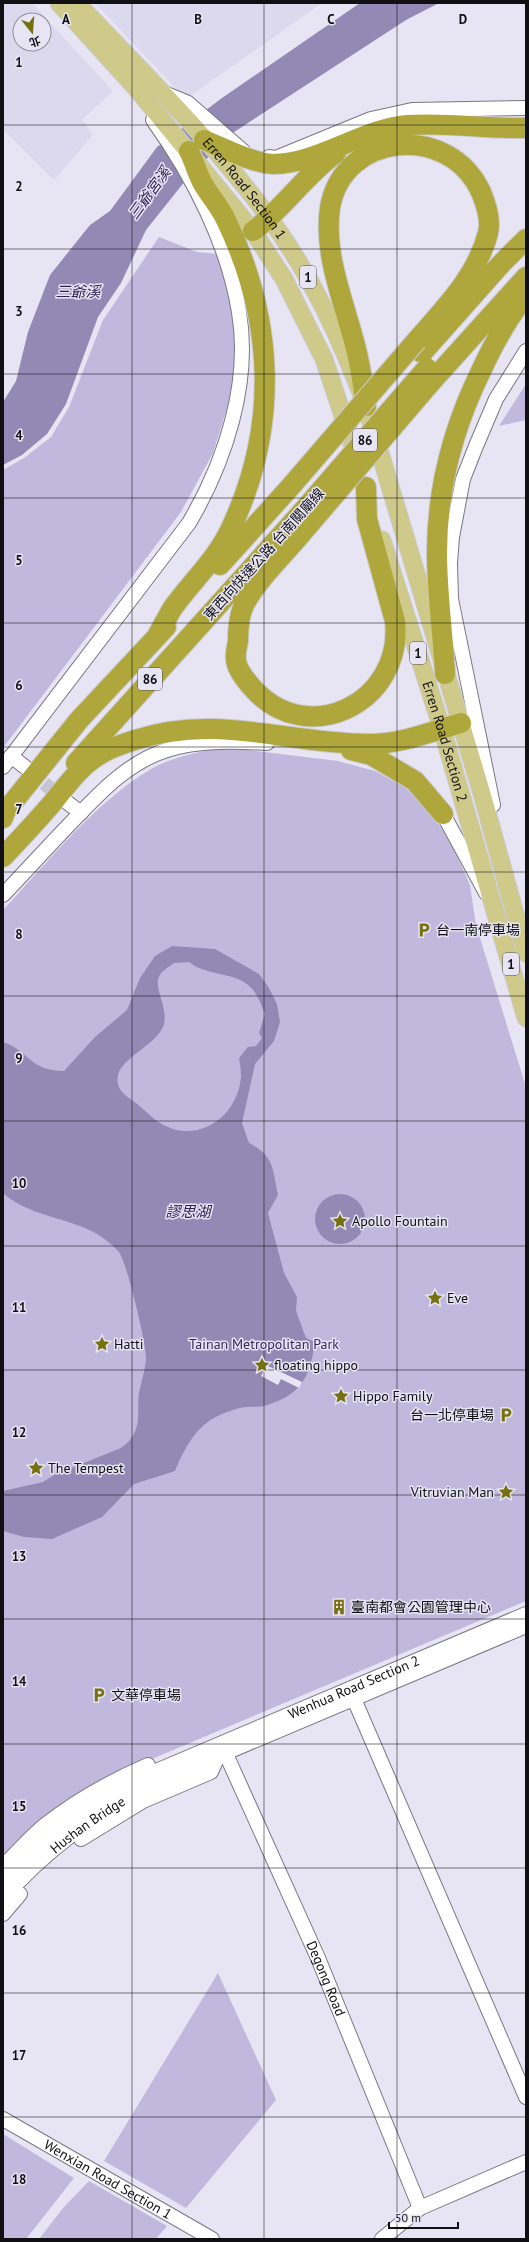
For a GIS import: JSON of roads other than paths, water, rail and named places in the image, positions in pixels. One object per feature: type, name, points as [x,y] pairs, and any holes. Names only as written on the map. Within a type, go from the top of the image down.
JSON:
[{"type":"highway","points":[[157,636],[172,610],[213,559],[232,527],[254,464],[264,417],[266,376],[265,346],[252,285],[225,218],[203,183],[197,145],[233,156],[272,164],[292,162],[382,130],[407,126],[526,128]]},
{"type":"highway","points":[[253,231],[270,218],[316,169],[357,140]]},
{"type":"highway","points":[[366,406],[357,351],[330,245],[330,207],[336,189],[345,175],[357,163],[385,147],[402,144],[419,144],[437,149],[466,168],[484,199],[488,216],[488,231],[483,249],[473,272],[455,296],[425,361]]},
{"type":"highway","name":"東西向快速公路 台南關廟線","points":[[3,850],[97,738],[425,361],[501,264],[526,239]]},
{"type":"highway","name":"東西向快速公路 台南關廟線","points":[[425,361],[526,258]]},
{"type":"highway","points":[[3,818],[5,812],[79,720],[157,636],[300,505],[425,361],[526,277]]},
{"type":"highway","points":[[445,674],[437,554],[444,476],[453,443],[476,382],[506,322],[526,296]]},
{"type":"highway","points":[[300,505],[260,582],[245,603],[239,620],[236,660],[242,676],[267,701],[281,710],[313,717],[330,715],[360,702],[372,692],[383,679],[394,651],[397,636],[395,621],[367,519],[366,487]]},
{"type":"highway","name":"東西向快速公路 台南關廟線","points":[[3,827],[89,728],[300,505]]},
{"type":"highway","points":[[3,857],[96,757],[120,745],[168,731],[196,728],[237,730],[316,740],[369,744],[409,739],[460,723]]},
{"type":"highway","points":[[316,740],[371,755],[389,764],[415,781],[443,814]]},
{"type":"main road","name":"Erren Road Section 1","points":[[59,3],[146,100],[166,131],[197,145]]},
{"type":"main road","name":"Erren Road Section 1","points":[[77,3],[162,92],[188,112],[197,145]]},
{"type":"main road","name":"Erren Road Section 1","points":[[233,156],[270,218],[303,268],[327,310],[345,350],[366,406]]},
{"type":"main road","name":"Erren Road Section 1","points":[[203,183],[253,231],[284,279],[324,359],[338,398]]},
{"type":"main road","name":"Erren Road Section 2","points":[[338,398],[442,729],[526,1018]]},
{"type":"main road","name":"Erren Road Section 2","points":[[366,406],[460,723],[526,953]]},
{"type":"street","points":[[188,112],[233,156],[276,158],[371,119],[412,110],[526,108]]},
{"type":"street","points":[[25,767],[7,762],[189,523],[207,492],[227,437],[238,396],[242,348],[240,313],[232,279],[213,227],[203,183],[166,131]]},
{"type":"street","points":[[526,351],[496,399],[463,480],[452,537],[450,562],[451,599],[474,718],[500,837],[526,935]]},
{"type":"street","points":[[3,895],[106,787],[144,759],[168,749],[193,745],[249,742],[330,748],[363,757],[396,775],[421,794],[443,814],[468,864],[495,909]]},
{"type":"street","points":[[68,803],[81,813]]},
{"type":"street","name":"Wenhua Road Section 2","points":[[220,1751],[526,1614]]},
{"type":"street","name":"Wenhua Road Section 2","points":[[183,1765],[354,1699],[526,1626]]},
{"type":"street","points":[[354,1699],[526,2097]]},
{"type":"street","points":[[3,1866],[44,1826],[108,1782],[200,1742],[220,1751],[211,1772],[143,1801],[76,1842],[43,1869],[3,1914]]},
{"type":"street","name":"Degong Road","points":[[220,1751],[318,1958],[420,2208]]},
{"type":"street","name":"Hushan Bridge","points":[[3,1882],[38,1848],[92,1806],[149,1774],[183,1765]]},
{"type":"street","name":"Hushan Bridge","points":[[3,1899],[46,1856],[81,1828],[126,1798],[183,1765]]},
{"type":"street","name":"Wenxian Road Section 1","points":[[3,2119],[212,2239]]},
{"type":"street","points":[[382,2239],[420,2208],[526,2162]]},
{"type":"water","name":"三爺溪","points":[[360,3],[439,3],[406,20],[231,134],[185,181],[146,230],[121,283],[98,317],[66,404],[47,434],[22,455],[3,465],[3,402],[16,381],[28,332],[50,275],[90,225],[110,211],[157,147],[222,98]]},
{"type":"water","name":"謬思湖","points":[[172,946],[215,949],[259,974],[269,988],[277,1004],[280,1022],[274,1041],[255,1064],[242,1123],[249,1143],[264,1153],[273,1170],[278,1195],[268,1213],[284,1273],[297,1297],[296,1311],[306,1338],[315,1342],[313,1354],[307,1374],[297,1389],[289,1395],[264,1406],[243,1407],[223,1414],[207,1423],[190,1442],[175,1471],[134,1484],[102,1517],[52,1539],[24,1537],[3,1531],[3,1491],[43,1482],[54,1475],[121,1448],[126,1444],[133,1435],[137,1425],[139,1393],[145,1368],[146,1352],[128,1276],[119,1252],[100,1236],[72,1223],[29,1209],[15,1202],[3,1193],[3,1042],[19,1050],[30,1060],[44,1068],[64,1071],[95,1037],[127,1010],[140,978],[155,956]],"holes":[[[189,962],[197,967],[232,977],[247,984],[256,994],[265,1014],[259,1033],[262,1038],[256,1046],[248,1047],[239,1058],[241,1069],[239,1089],[228,1111],[209,1126],[198,1130],[186,1131],[167,1127],[157,1121],[125,1095],[118,1085],[118,1075],[126,1063],[153,1040],[163,1027],[165,1020],[158,987],[160,975],[174,963]]]},
{"type":"water","name":"Apollo Fountain","points":[[345,1194],[350,1195],[358,1201],[364,1209],[364,1229],[358,1237],[350,1243],[335,1244],[330,1243],[322,1237],[316,1229],[315,1214],[316,1209],[322,1201],[330,1195]]},
{"type":"tunnel","points":[[28,770],[64,800]]},
{"type":"place","name":"台一南停車場","points":[[424,930]]},
{"type":"place","name":"Apollo Fountain","points":[[340,1221]]},
{"type":"place","name":"Eve","points":[[435,1298]]},
{"type":"place","name":"Hatti","points":[[102,1344]]},
{"type":"place","name":"floating hippo","points":[[262,1365]]},
{"type":"place","name":"Hippo Family","points":[[341,1396]]},
{"type":"place","name":"台一北停車場","points":[[506,1415]]},
{"type":"place","name":"The Tempest","points":[[36,1468]]},
{"type":"place","name":"Vitruvian Man","points":[[506,1492]]},
{"type":"place","name":"臺南都會公園管理中心","points":[[339,1607]]},
{"type":"place","name":"文華停車場","points":[[99,1695]]},
{"type":"water label","name":"三爺宮溪","points":[[149,193]]},
{"type":"park label","name":"Tainan Metropolitan Park","points":[[264,1344]]}]
